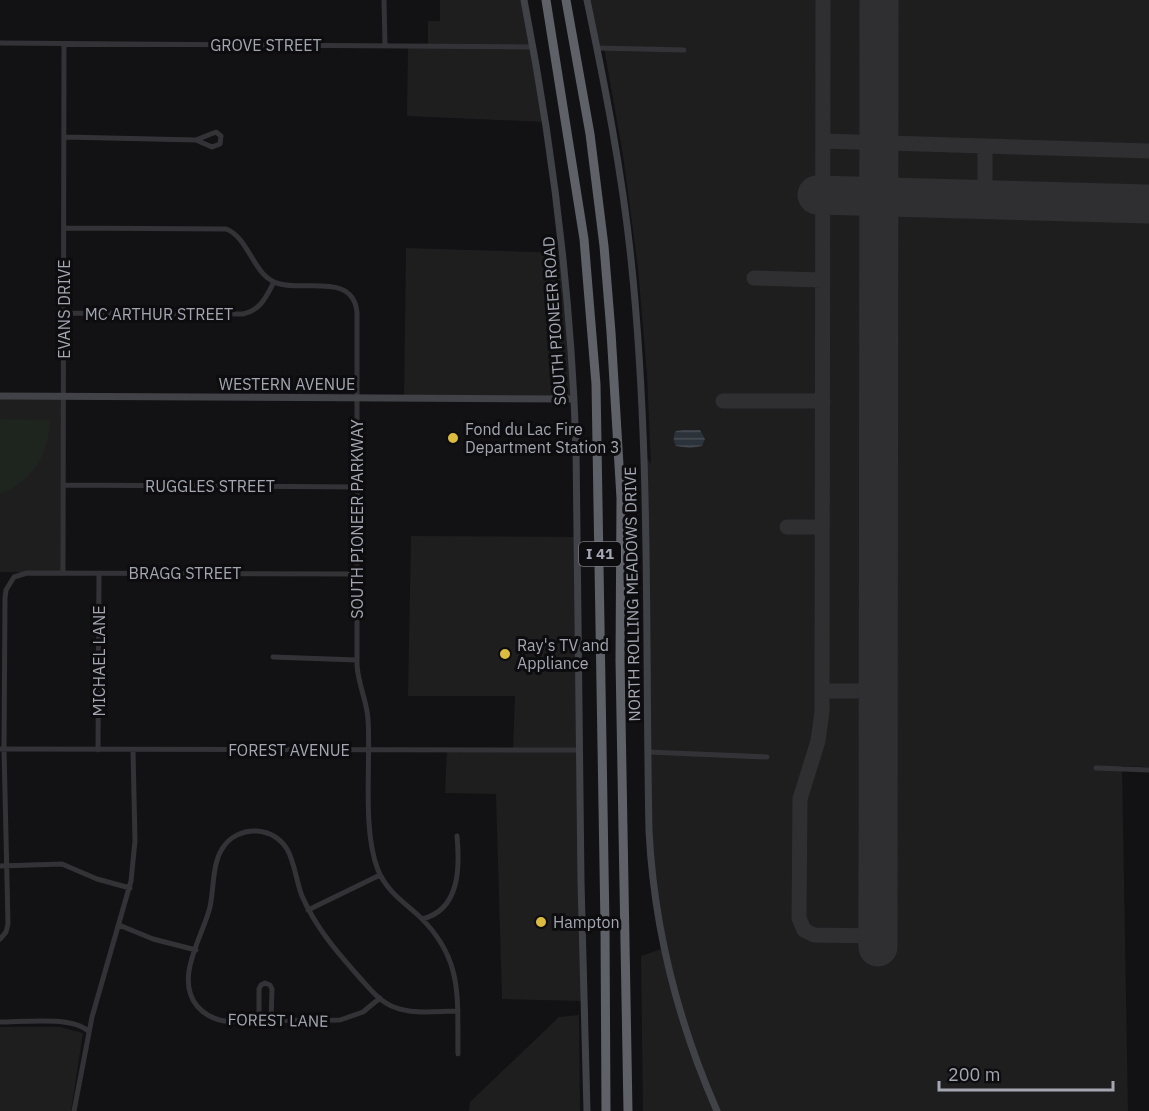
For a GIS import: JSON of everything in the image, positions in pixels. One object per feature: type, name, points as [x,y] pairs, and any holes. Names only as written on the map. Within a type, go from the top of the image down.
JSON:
[{"type":"highway","name":"I 41","points":[[546,0],[584,238],[596,384],[606,1111]]},
{"type":"highway","name":"I 41","points":[[566,0],[590,134],[604,246],[621,498],[620,660],[628,1111]]},
{"type":"main road","name":"SOUTH PIONEER ROAD","points":[[524,0],[559,214],[574,399],[586,1111]]},
{"type":"main road","name":"NORTH ROLLING MEADOWS DRIVE","points":[[587,0],[614,134],[625,207],[638,339],[644,472],[650,844],[661,931],[670,974],[684,1024],[717,1111]]},
{"type":"main road","name":"WESTERN AVENUE","points":[[0,396],[574,399]]},
{"type":"street","points":[[384,0],[385,45]]},
{"type":"street","name":"GROVE STREET","points":[[0,43],[533,47]]},
{"type":"street","name":"EVANS DRIVE","points":[[63,573],[64,44]]},
{"type":"street","points":[[597,48],[684,50]]},
{"type":"street","points":[[65,137],[196,140]]},
{"type":"street","points":[[64,228],[226,229],[237,236],[265,275],[273,282]]},
{"type":"street","name":"MC ARTHUR STREET","points":[[64,314],[243,314],[261,305],[273,282]]},
{"type":"street","name":"SOUTH PIONEER PARKWAY","points":[[273,282],[283,285],[335,287],[344,290],[352,297],[357,313],[357,660],[358,678],[368,714],[371,838],[374,858],[380,875]]},
{"type":"street","name":"RUGGLES STREET","points":[[63,485],[357,486]]},
{"type":"street","name":"BRAGG STREET","points":[[2,749],[5,598],[6,590],[14,577],[27,573],[357,574]]},
{"type":"street","name":"MICHAEL LANE","points":[[98,750],[99,573]]},
{"type":"street","points":[[273,657],[357,660]]},
{"type":"street","points":[[0,939],[8,926],[3,865],[2,749]]},
{"type":"street","name":"FOREST AVENUE","points":[[2,749],[579,750]]},
{"type":"street","points":[[74,1111],[88,1031],[130,888],[135,849],[133,750]]},
{"type":"street","points":[[648,752],[768,757]]},
{"type":"street","points":[[1096,768],[1149,770]]},
{"type":"street","name":"FOREST LANE","points":[[243,832],[264,832],[283,843],[290,855],[308,910],[332,947],[380,998],[367,1010],[346,1019],[271,1021],[217,1019],[207,1015],[198,1007],[189,992],[187,978],[196,950],[209,910],[220,853],[228,842],[243,832]]},
{"type":"street","points":[[422,919],[432,915],[442,906],[455,887],[459,866],[457,836]]},
{"type":"street","points":[[3,865],[62,864],[97,879],[130,888]]},
{"type":"street","points":[[308,910],[380,875],[394,895],[422,919],[439,939],[451,962],[456,981],[458,1054]]},
{"type":"street","points":[[119,925],[153,939],[196,950]]},
{"type":"street","points":[[259,1021],[259,989],[265,983],[272,989],[271,1021]]},
{"type":"street","points":[[380,998],[396,1008],[408,1011],[458,1011]]},
{"type":"street","points":[[0,1022],[66,1023],[88,1031]]},
{"type":"shaded area","points":[[440,0],[524,0],[546,122],[407,116],[408,46],[428,46],[428,21],[440,21]]},
{"type":"shaded area","points":[[587,0],[1149,0],[1149,767],[1122,766],[1128,1111],[643,1111],[641,956],[664,948],[652,867],[643,451],[651,464],[647,375],[638,268],[623,155],[604,48],[597,48]]},
{"type":"shaded area","points":[[406,248],[563,253],[574,399],[404,398]]},
{"type":"shaded area","points":[[0,396],[64,396],[63,573],[0,572]]},
{"type":"shaded area","points":[[0,419],[50,420],[46,444],[37,465],[21,482],[0,494]]},
{"type":"shaded area","points":[[683,430],[700,430],[705,439],[702,446],[690,448],[676,446],[675,433]]},
{"type":"shaded area","points":[[411,536],[576,537],[584,1001],[502,999],[496,794],[445,793],[447,750],[513,750],[515,696],[408,696]]},
{"type":"shaded area","points":[[579,1015],[580,1111],[469,1111],[470,1102],[559,1017]]},
{"type":"shaded area","points":[[0,1027],[60,1027],[83,1033],[71,1111],[0,1111]]},
{"type":"taxiway","points":[[823,0],[822,711],[818,741],[800,799],[799,918],[804,930],[814,935],[878,936]]},
{"type":"taxiway","points":[[823,141],[1149,151]]},
{"type":"taxiway","points":[[985,146],[985,199]]},
{"type":"taxiway","points":[[754,278],[823,280]]},
{"type":"taxiway","points":[[723,401],[823,401]]},
{"type":"taxiway","points":[[787,527],[822,527]]},
{"type":"taxiway","points":[[822,691],[878,691]]},
{"type":"runway","points":[[878,947],[879,0]]},
{"type":"runway","points":[[817,195],[1149,204]]},
{"type":"place","name":"Fond du Lac Fire Department Station 3","points":[[453,438]]},
{"type":"place","name":"Ray's TV and Appliance","points":[[505,654]]},
{"type":"place","name":"Hampton","points":[[541,922]]}]
